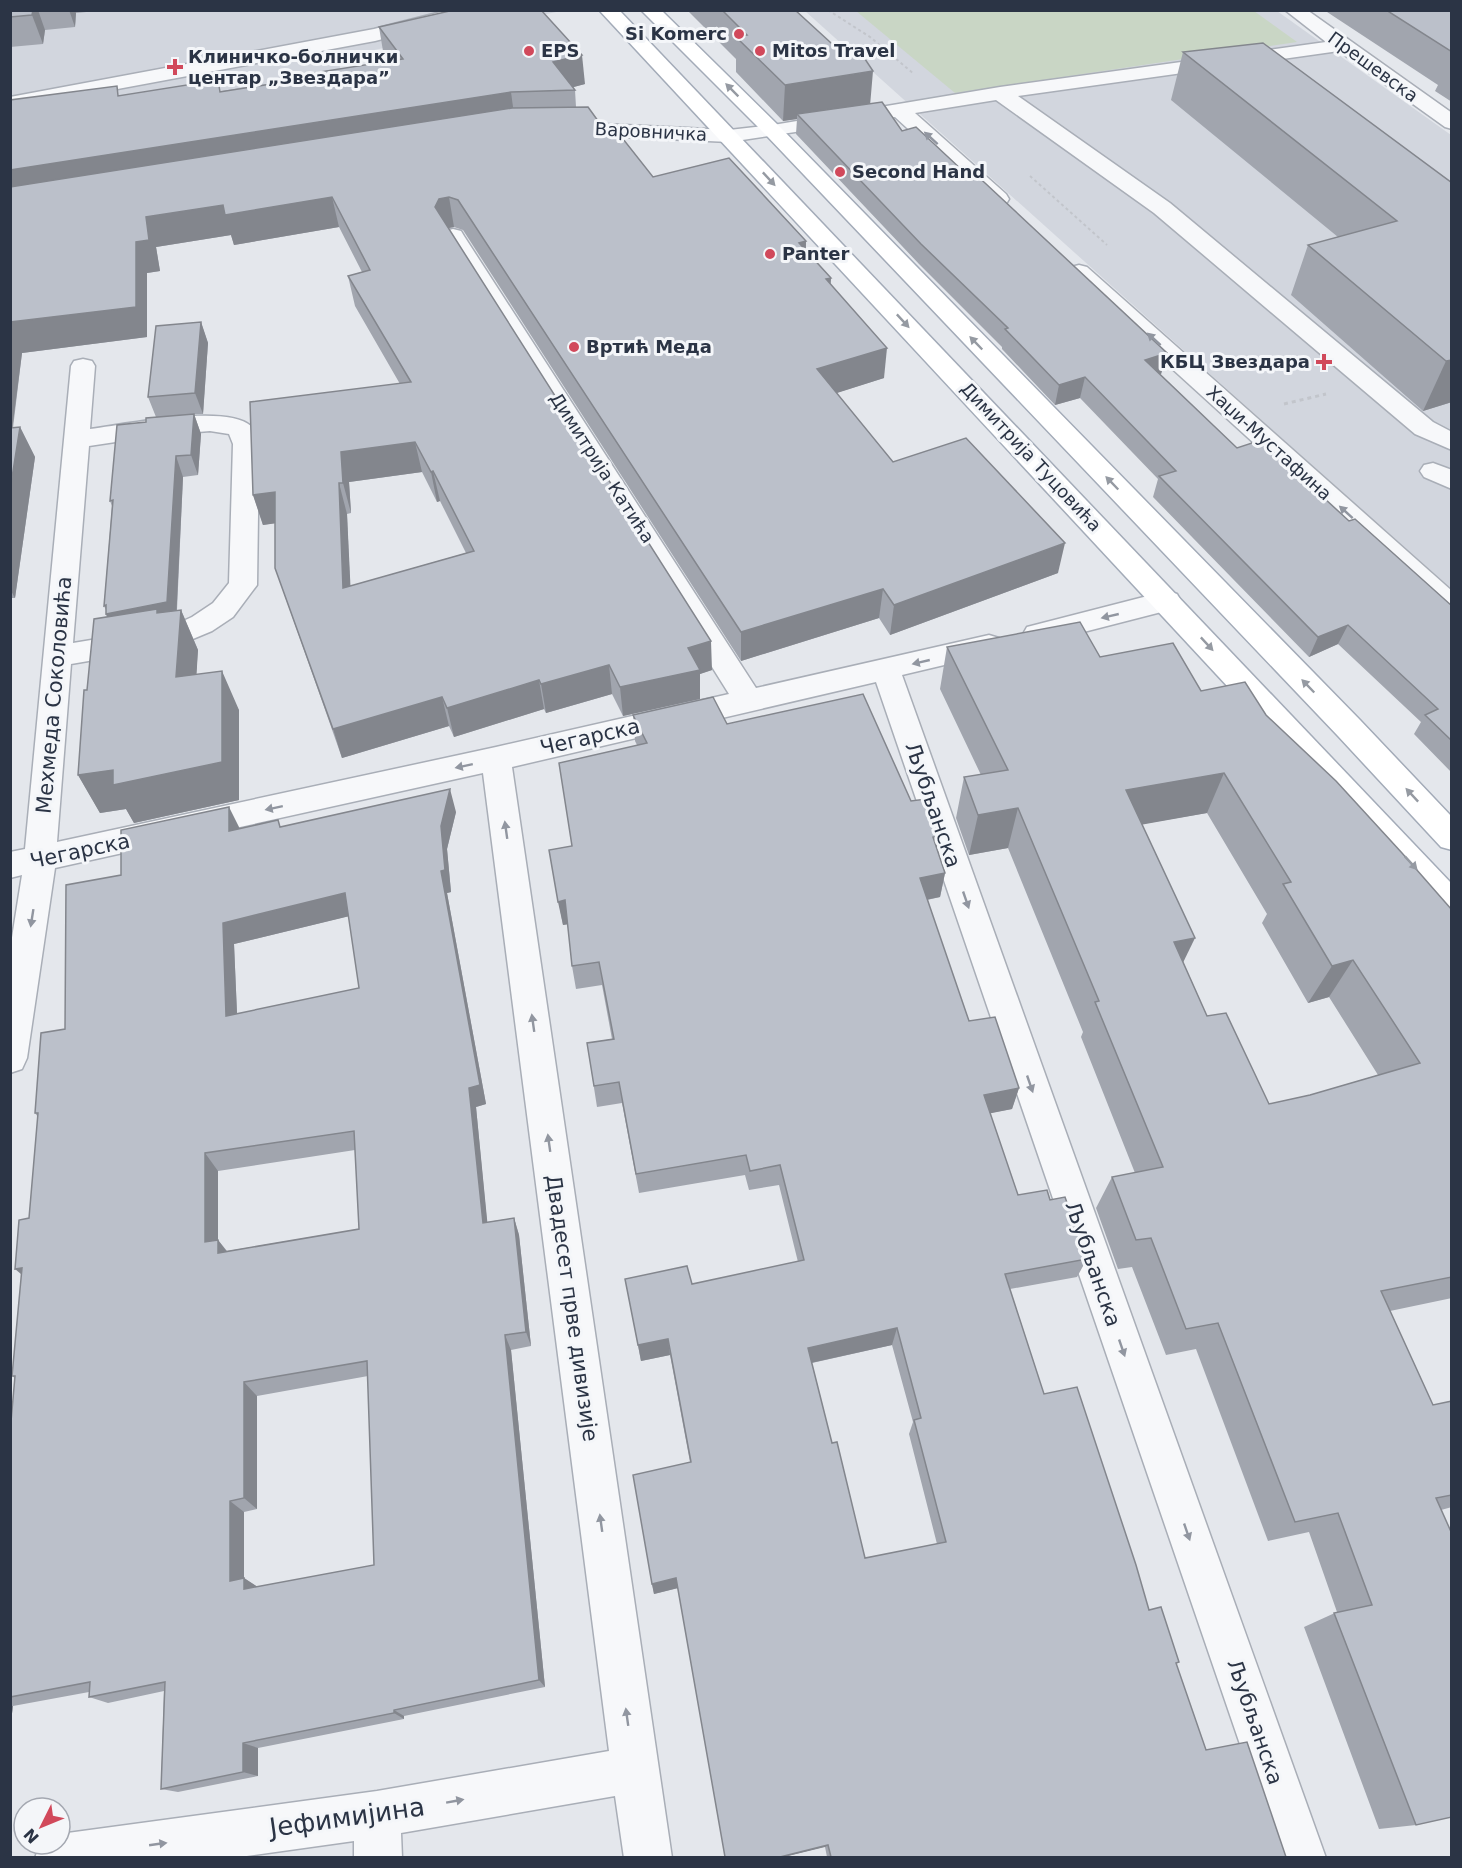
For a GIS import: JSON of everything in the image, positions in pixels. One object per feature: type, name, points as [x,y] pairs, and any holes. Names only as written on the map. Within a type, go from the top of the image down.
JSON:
[{"type":"main road","name":"Димитрија Туцовића","points":[[608,10],[1452,906]]},
{"type":"main road","name":"Димитрија Туцовића","points":[[650,10],[773,132],[1349,728],[1452,838]]},
{"type":"street","name":"Прешевска","points":[[1294,10],[1452,123]]},
{"type":"street","points":[[10,103],[375,35],[434,32],[480,14]]},
{"type":"street","name":"Варовничка","points":[[541,128],[729,136],[773,132],[1000,93],[1343,45]]},
{"type":"street","points":[[1000,93],[1162,208],[1424,428],[1452,442]]},
{"type":"street","points":[[899,110],[1015,214]]},
{"type":"street","name":"Димитрија Катића","points":[[453,236],[749,701]]},
{"type":"street","name":"Хаџи-Мустафина","points":[[1060,254],[1452,607]]},
{"type":"street","name":"Мехмеда Соколовића","points":[[10,1058],[25,862],[58,656],[83,366]]},
{"type":"street","points":[[58,656],[176,636],[202,624],[223,610],[243,585],[246,444],[244,435],[238,428],[214,422],[78,439]]},
{"type":"street","name":"Чегарска","points":[[25,862],[496,759],[886,670],[1167,601]]},
{"type":"street","name":"Љубљанска","points":[[886,670],[1303,1857]]},
{"type":"street","name":"Двадесет прве дивизије","points":[[496,759],[634,1770],[648,1857]]},
{"type":"street","name":"Јефимијина","points":[[58,1857],[378,1836],[634,1770]]},
{"type":"path","points":[[828,10],[870,37],[947,102]]},
{"type":"path","points":[[1027,174],[1106,245]]},
{"type":"path","points":[[1283,404],[1334,392]]},
{"type":"shaded area","name":"Клиничко-болнички центар „Звездара”","points":[[11,11],[561,11],[336,58],[344,76],[11,128]]},
{"type":"shaded area","name":"КБЦ Звездара","points":[[805,11],[1277,11],[1451,135],[1451,590]]},
{"type":"green space","points":[[856,11],[1254,11],[1297,42],[955,93]]},
{"type":"building","points":[[10,10],[33,10],[32,15],[10,17]]},
{"type":"building","points":[[454,10],[541,10],[582,55],[553,62],[575,90],[511,92],[10,170],[10,100],[117,86],[118,96],[218,80],[220,92],[309,78],[307,74],[403,59],[379,27]]},
{"type":"building","points":[[722,10],[795,10],[842,53],[859,50],[873,71],[785,85],[736,37],[747,35]]},
{"type":"building","points":[[1386,10],[1452,10],[1452,52]]},
{"type":"building","points":[[1263,43],[1452,183],[1452,360],[1446,361],[1308,245],[1397,221],[1183,52]]},
{"type":"building","points":[[882,102],[902,131],[916,127],[963,171],[970,169],[1167,353],[1145,360],[1237,448],[1261,440],[1349,521],[1355,519],[1452,606],[1452,741],[1425,715],[1438,709],[1348,625],[1318,637],[1159,476],[1176,471],[1085,377],[1059,385],[1005,329],[1008,328],[921,244],[797,114]]},
{"type":"building","points":[[588,107],[606,132],[616,130],[653,177],[729,158],[806,241],[799,243],[831,278],[826,279],[887,348],[817,369],[893,462],[966,438],[1065,543],[894,605],[883,589],[741,632],[458,200],[449,197],[439,199],[435,207],[711,641],[688,648],[700,670],[620,687],[609,665],[541,684],[539,680],[447,708],[442,697],[333,729],[275,568],[275,492],[253,495],[250,402],[411,382],[348,276],[370,270],[332,197],[225,215],[223,205],[146,217],[149,240],[136,242],[136,307],[10,322],[10,187],[512,108]],"holes":[[[415,442],[431,472],[433,471],[474,551],[343,588],[339,483],[343,483],[341,452]]]},
{"type":"building","points":[[201,322],[195,393],[148,397],[156,326]]},
{"type":"building","points":[[194,414],[191,455],[176,456],[167,602],[106,614],[106,605],[104,606],[113,500],[110,501],[117,425],[146,422],[146,418]]},
{"type":"building","points":[[20,427],[10,490],[10,428]]},
{"type":"building","points":[[157,609],[157,613],[181,610],[176,677],[222,671],[222,762],[113,785],[113,770],[78,775],[84,690],[87,690],[94,619]]},
{"type":"building","points":[[1080,622],[1100,657],[1173,643],[1201,691],[1245,682],[1266,715],[1336,781],[1452,910],[1452,1277],[1381,1291],[1433,1405],[1452,1401],[1452,1495],[1436,1498],[1452,1534],[1452,1817],[1416,1825],[1334,1613],[1372,1605],[1338,1513],[1295,1522],[1218,1323],[1186,1329],[1151,1238],[1136,1240],[1112,1177],[1163,1167],[1095,1002],[1099,1001],[1018,808],[978,815],[964,777],[1008,770],[947,647]],"holes":[[[1224,773],[1291,882],[1283,884],[1332,966],[1353,960],[1420,1063],[1310,1095],[1269,1104],[1226,1013],[1207,1016],[1174,942],[1195,938],[1126,790]]]},
{"type":"building","points":[[863,694],[911,801],[926,799],[939,836],[933,837],[945,873],[920,878],[969,1021],[995,1017],[1019,1088],[984,1095],[1018,1195],[1047,1190],[1050,1200],[1065,1197],[1087,1259],[1005,1274],[1044,1394],[1077,1387],[1149,1610],[1161,1607],[1179,1662],[1176,1663],[1206,1750],[1247,1742],[1286,1857],[831,1857],[828,1845],[780,1857],[725,1857],[676,1578],[652,1584],[633,1475],[691,1462],[668,1339],[638,1345],[625,1279],[687,1266],[692,1284],[804,1260],[780,1165],[750,1171],[746,1155],[636,1174],[619,1082],[594,1086],[587,1043],[614,1039],[599,962],[572,966],[565,900],[558,902],[549,850],[572,846],[559,763],[647,743],[633,715],[713,697],[727,724]],"holes":[[[897,1328],[921,1418],[914,1420],[946,1542],[865,1558],[837,1442],[832,1443],[808,1348]]]},
{"type":"building","points":[[450,789],[441,826],[445,870],[441,871],[480,1085],[469,1088],[483,1223],[514,1218],[526,1332],[505,1335],[539,1680],[394,1710],[394,1713],[243,1743],[243,1772],[161,1789],[165,1682],[89,1697],[90,1682],[10,1697],[10,1433],[15,1376],[12,1376],[22,1268],[15,1269],[19,1220],[29,1218],[38,1113],[35,1113],[41,1033],[65,1029],[66,885],[121,875],[121,830],[229,807],[229,831],[278,820],[280,827]],"holes":[[[345,893],[359,988],[226,1016],[223,923]],[[354,1131],[359,1229],[218,1253],[218,1240],[205,1242],[205,1153]],[[367,1361],[374,1565],[244,1589],[244,1578],[230,1581],[230,1501],[244,1498],[244,1382]]]},
{"type":"place","name":"Si Komerc","points":[[739,34]]},
{"type":"place","name":"EPS","points":[[529,51]]},
{"type":"place","name":"Mitos Travel","points":[[760,51]]},
{"type":"place","name":"Клиничко-болнички центар „Звездара”","points":[[175,67]]},
{"type":"place","name":"Second Hand","points":[[840,172]]},
{"type":"place","name":"Panter","points":[[770,254]]},
{"type":"place","name":"Вртић Меда","points":[[574,347]]},
{"type":"place","name":"КБЦ Звездара","points":[[1324,362]]}]
